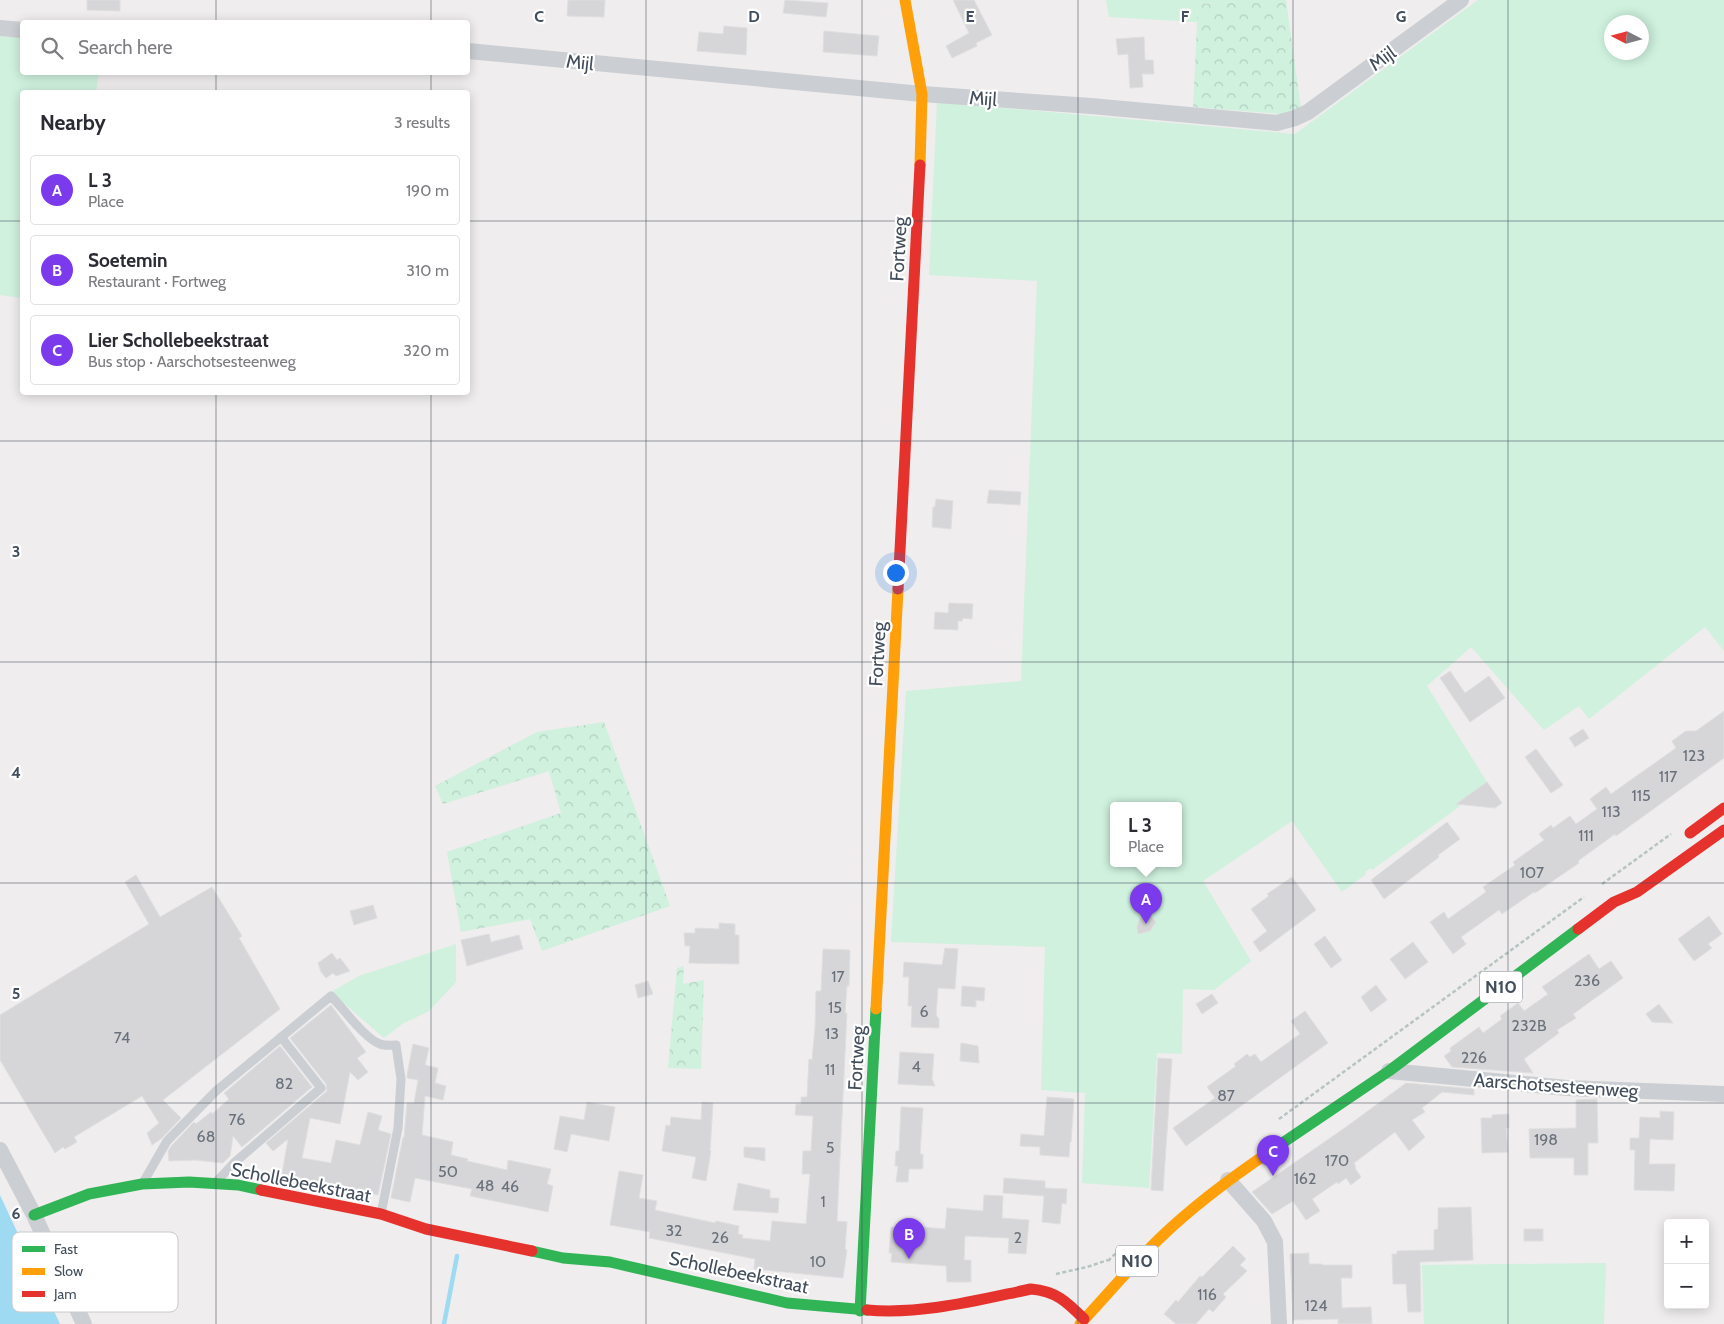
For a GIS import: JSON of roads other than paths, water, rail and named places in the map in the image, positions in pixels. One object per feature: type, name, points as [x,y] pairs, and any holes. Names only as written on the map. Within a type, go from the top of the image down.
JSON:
[{"type":"street","name":"Fortweg","points":[[860,1311],[922,94],[905,0]]},
{"type":"street","name":"Mijl","points":[[470,51],[922,94],[1091,106],[1277,123],[1308,112],[1461,0]]},
{"type":"street","points":[[0,28],[20,30]]},
{"type":"street","points":[[1677,842],[1724,808]]},
{"type":"street","name":"N10","points":[[1082,1321],[1160,1238],[1198,1203],[1228,1180],[1389,1071],[1614,902],[1637,892],[1724,830]]},
{"type":"street","name":"N10","points":[[1614,902],[1626,883]]},
{"type":"street","name":"Aarschotsesteenweg","points":[[1389,1071],[1567,1088],[1724,1094]]},
{"type":"street","points":[[0,1150],[42,1232]]},
{"type":"street","points":[[1228,1180],[1264,1221],[1275,1242],[1279,1324]]},
{"type":"street","name":"Schollebeekstraat","points":[[34,1215],[89,1194],[142,1184],[189,1182],[238,1185],[381,1214],[426,1229],[563,1258],[610,1262],[787,1303],[860,1311],[889,1312],[922,1309],[1031,1289],[1043,1290],[1054,1294],[1065,1301],[1082,1321]]},
{"type":"street","points":[[78,1312],[84,1324]]},
{"type":"lane","name":"Schollebeekstraat","points":[[142,1184],[167,1141],[216,1091],[331,996],[344,1008],[360,1029],[379,1044],[396,1044],[401,1079],[398,1128],[381,1214]]},
{"type":"lane","name":"Schollebeekstraat","points":[[215,1184],[234,1162],[321,1088],[280,1037]]},
{"type":"water","points":[[0,1195],[17,1232],[12,1232],[12,1312],[54,1312],[60,1324],[0,1324]]},
{"type":"waterway","points":[[444,1324],[457,1256]]},
{"type":"place","name":"L 3","points":[[1146,924]]},
{"type":"place","name":"Lier Schollebeekstraat","points":[[1273,1176]]},
{"type":"place","name":"Soetemin","points":[[909,1259]]}]
